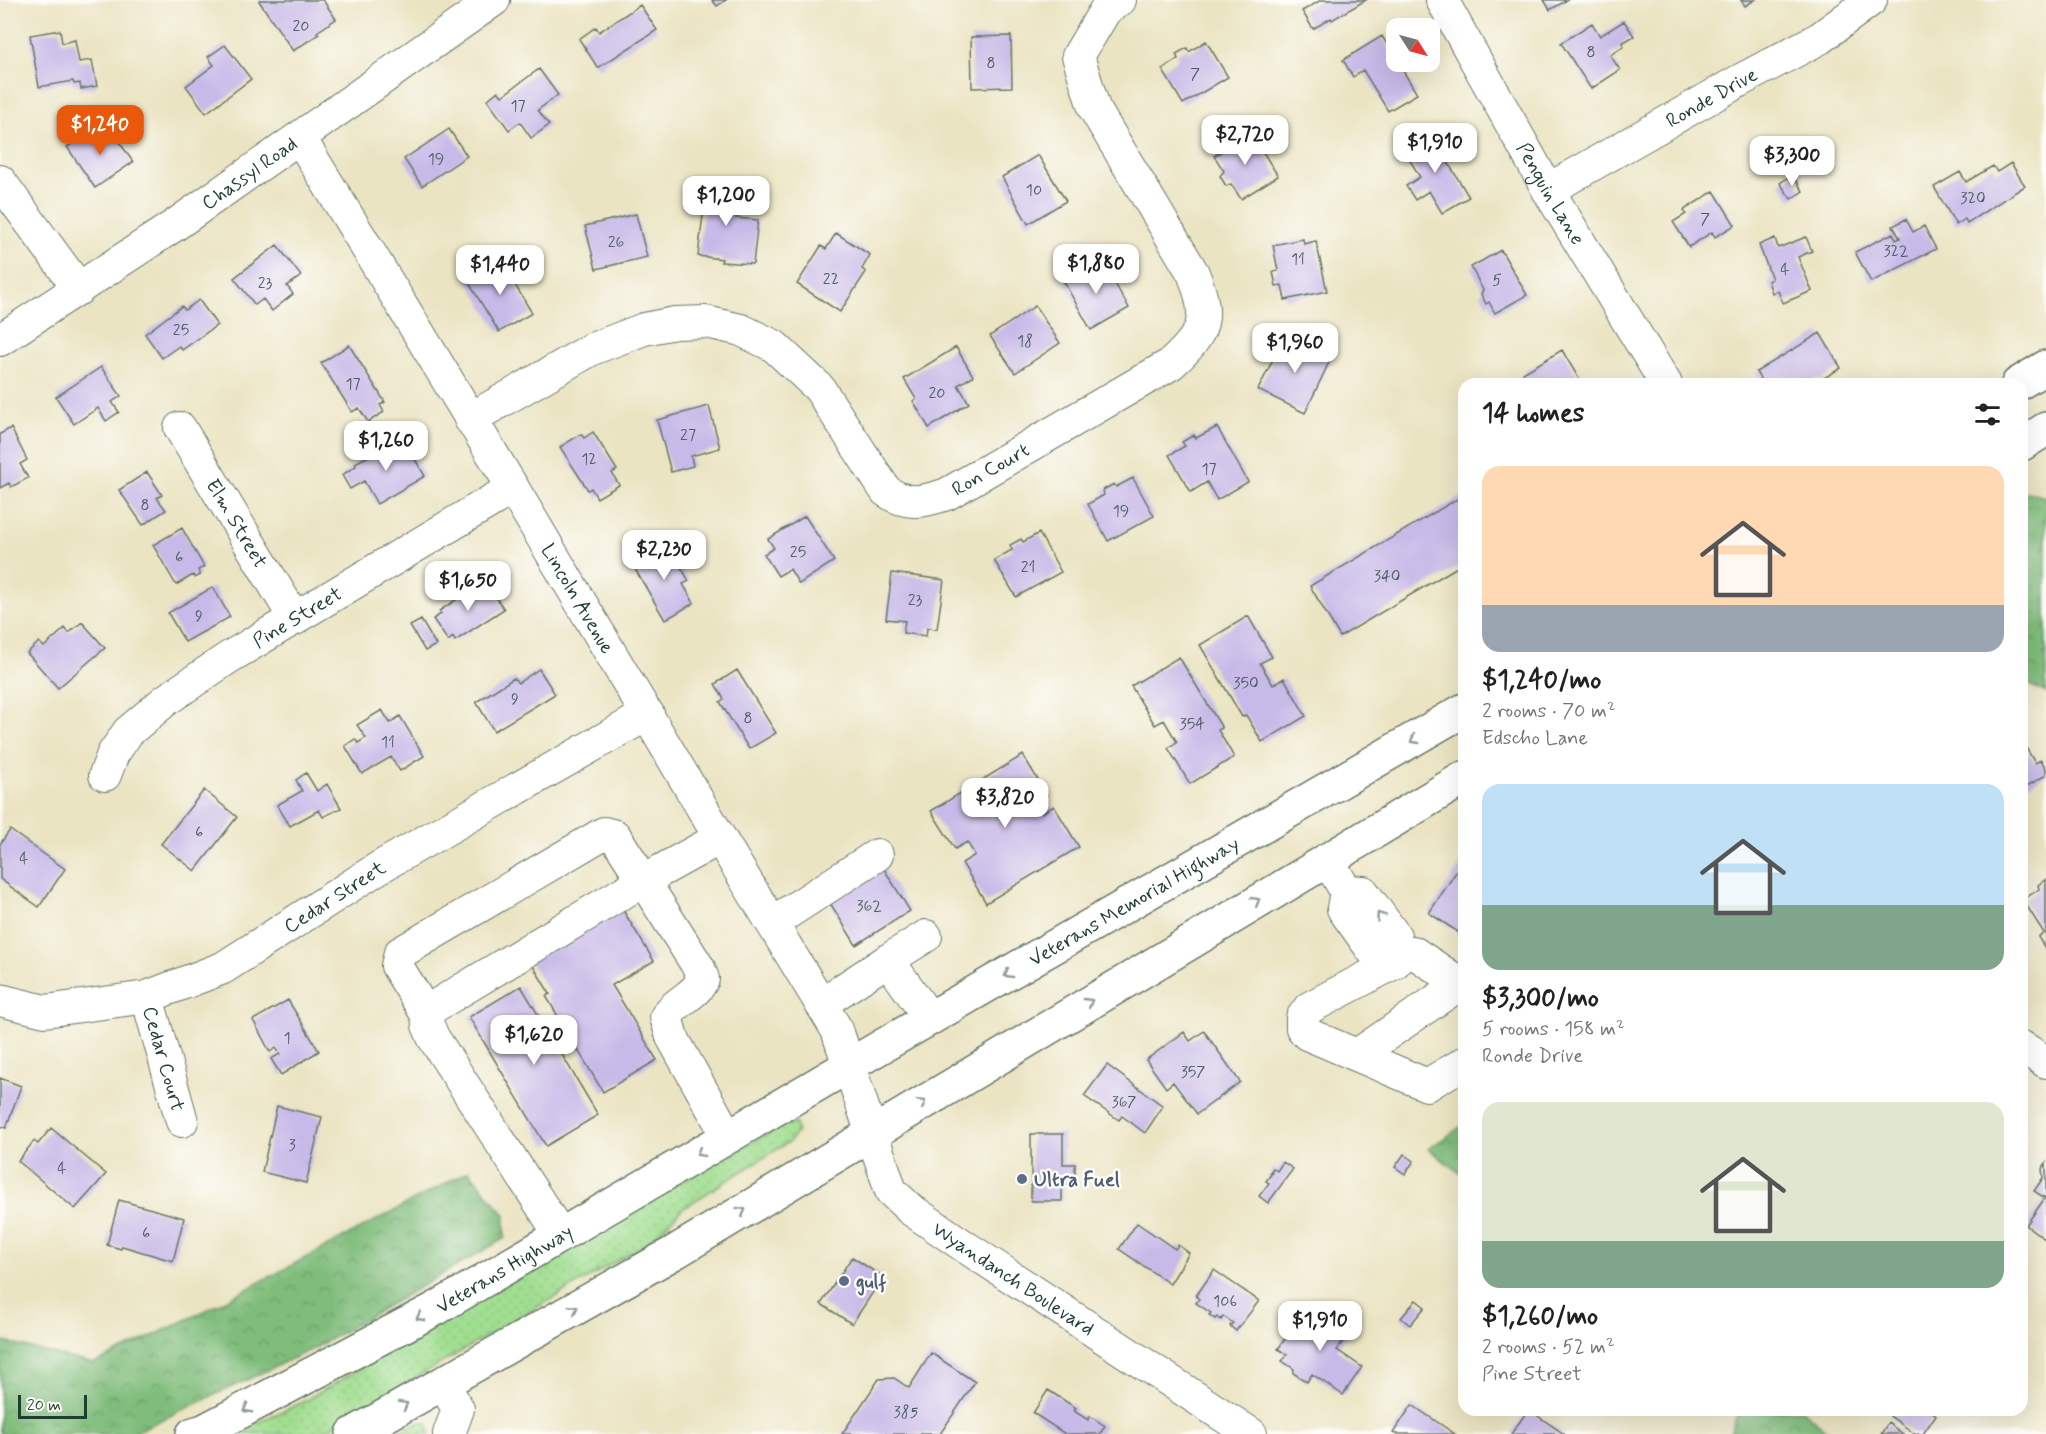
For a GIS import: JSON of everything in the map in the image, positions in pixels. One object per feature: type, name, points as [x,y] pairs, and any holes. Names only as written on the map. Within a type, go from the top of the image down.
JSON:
[{"type":"main road","points":[[2028,378],[2046,368]]},
{"type":"main road","points":[[2028,440],[2046,429]]},
{"type":"main road","name":"Veterans Memorial Highway","points":[[805,1092],[1458,713]]},
{"type":"main road","points":[[353,1434],[675,1252],[1458,782]]},
{"type":"main road","name":"Veterans Highway","points":[[199,1433],[437,1308],[805,1092]]},
{"type":"street","name":"Chassyl Road","points":[[0,340],[79,289],[300,138],[494,0]]},
{"type":"street","name":"Ron Court","points":[[470,419],[592,349],[644,329],[675,323],[706,322],[741,330],[774,346],[819,388],[886,491],[897,499],[913,502],[947,494],[1171,364],[1189,348],[1201,327],[1205,312],[1202,296],[1193,273],[1094,108],[1078,56],[1106,9],[1120,0]]},
{"type":"street","name":"Penguin Lane","points":[[1442,0],[1548,190],[1662,378]]},
{"type":"street","name":"Ronde Drive","points":[[1548,190],[1739,81],[1820,38],[1871,0]]},
{"type":"street","name":"Lincoln Avenue","points":[[300,138],[513,488],[720,838],[837,1030],[849,1065]]},
{"type":"street","points":[[0,181],[79,289]]},
{"type":"street","name":"Elm Street","points":[[180,428],[295,619]]},
{"type":"street","name":"Pine Street","points":[[105,775],[113,754],[128,732],[166,700],[228,658],[513,488]]},
{"type":"street","name":"Cedar Street","points":[[0,1000],[45,1011],[147,997],[223,968],[380,867],[648,714]]},
{"type":"street","points":[[561,1236],[433,1037],[427,1015],[397,966],[400,953],[604,834],[615,836],[699,968],[703,979],[700,987],[670,1008],[666,1017],[672,1037],[728,1137]]},
{"type":"street","points":[[427,1015],[432,1008],[644,880],[720,838]]},
{"type":"street","points":[[772,923],[877,855]]},
{"type":"street","points":[[1327,859],[1347,891],[1362,892],[1395,936],[1392,959]]},
{"type":"street","points":[[820,1004],[926,936]]},
{"type":"street","points":[[1458,982],[1413,952],[1407,952],[1309,1008],[1302,1018],[1302,1028],[1306,1034],[1427,1085],[1458,1067]]},
{"type":"street","points":[[888,960],[930,1019]]},
{"type":"street","points":[[1357,1055],[1458,988]]},
{"type":"street","name":"Cedar Court","points":[[147,997],[182,1121]]},
{"type":"street","points":[[2028,1051],[2046,1062]]},
{"type":"street","name":"Wyandanch Boulevard","points":[[849,1065],[891,1191],[910,1209],[1251,1434]]},
{"type":"street","points":[[443,1383],[458,1409],[449,1434]]},
{"type":"green space","points":[[2028,492],[2046,497],[2046,693],[2028,684]]},
{"type":"green space","points":[[785,1124],[796,1124],[797,1132],[789,1142],[683,1208],[648,1243],[319,1434],[231,1434],[301,1403],[643,1203]]},
{"type":"green space","points":[[1458,1129],[1458,1172],[1428,1149]]},
{"type":"green space","points":[[469,1171],[505,1215],[505,1238],[315,1348],[131,1434],[0,1434],[0,1341],[94,1364],[209,1309]]},
{"type":"green space","points":[[1809,1416],[1831,1434],[1730,1434],[1736,1417]]},
{"type":"green space","points":[[418,1422],[427,1423],[430,1434],[396,1434]]},
{"type":"building","points":[[260,0],[323,0],[336,19],[317,32],[319,34],[293,51]]},
{"type":"building","points":[[712,0],[726,0],[717,6]]},
{"type":"building","points":[[1321,0],[1366,0],[1313,29],[1302,11]]},
{"type":"building","points":[[1544,0],[1567,0],[1550,10]]},
{"type":"building","points":[[1741,0],[1755,0],[1745,6]]},
{"type":"building","points":[[640,5],[657,30],[598,68],[579,39],[596,27],[599,32]]},
{"type":"building","points":[[1624,21],[1634,36],[1622,43],[1624,46],[1610,55],[1620,70],[1591,89],[1561,43],[1592,23],[1600,36]]},
{"type":"building","points":[[60,30],[62,43],[75,40],[79,62],[92,60],[97,86],[81,89],[80,83],[74,84],[73,81],[39,87],[30,35]]},
{"type":"building","points":[[1011,36],[1012,87],[972,88],[971,37]]},
{"type":"building","points":[[1382,36],[1386,43],[1386,72],[1404,72],[1417,94],[1388,111],[1363,70],[1353,77],[1343,60]]},
{"type":"building","points":[[1206,41],[1228,77],[1183,104],[1162,69],[1178,59],[1176,54],[1187,48],[1189,52]]},
{"type":"building","points":[[225,45],[251,79],[206,113],[186,86],[214,65],[208,57]]},
{"type":"building","points":[[539,69],[558,95],[538,110],[549,125],[531,138],[520,122],[509,130],[487,100],[498,91],[502,96]]},
{"type":"building","points":[[95,129],[101,138],[112,131],[133,162],[95,188],[67,147]]},
{"type":"building","points":[[449,129],[467,156],[422,186],[404,159]]},
{"type":"building","points":[[1435,131],[1448,153],[1444,156],[1469,197],[1442,213],[1429,191],[1415,200],[1406,186],[1420,177],[1404,150]]},
{"type":"building","points":[[1251,133],[1278,176],[1241,199],[1231,184],[1226,186],[1220,176],[1224,171],[1214,156]]},
{"type":"building","points":[[1038,155],[1066,201],[1028,224],[1002,177]]},
{"type":"building","points":[[2011,163],[2025,186],[1967,223],[1965,219],[1956,225],[1934,187],[1960,172],[1966,182],[1993,166],[1997,172]]},
{"type":"building","points":[[1792,175],[1803,191],[1791,199],[1780,183]]},
{"type":"building","points":[[707,182],[739,185],[736,218],[758,220],[753,264],[721,262],[722,259],[698,256]]},
{"type":"building","points":[[1714,191],[1735,225],[1715,237],[1712,232],[1689,247],[1673,222],[1686,214],[1684,210]]},
{"type":"building","points":[[636,214],[647,257],[596,269],[585,226]]},
{"type":"building","points":[[1906,219],[1913,232],[1924,226],[1936,249],[1871,282],[1855,252],[1893,233],[1896,240],[1900,238],[1893,226]]},
{"type":"building","points":[[836,233],[870,255],[862,269],[866,272],[840,312],[797,284],[821,246],[826,249]]},
{"type":"building","points":[[1806,237],[1812,251],[1798,257],[1812,291],[1783,303],[1778,291],[1772,293],[1768,281],[1772,279],[1759,245],[1775,238],[1778,248]]},
{"type":"building","points":[[1303,239],[1304,244],[1316,241],[1327,291],[1285,300],[1282,285],[1276,286],[1273,272],[1278,271],[1273,245]]},
{"type":"building","points":[[277,245],[301,276],[287,286],[293,294],[272,311],[263,299],[255,305],[234,278]]},
{"type":"building","points":[[1501,250],[1527,295],[1495,313],[1489,302],[1486,304],[1481,294],[1483,290],[1471,267]]},
{"type":"building","points":[[500,260],[532,313],[499,332],[467,280]]},
{"type":"building","points":[[1102,261],[1129,308],[1091,330],[1064,282]]},
{"type":"building","points":[[199,300],[217,325],[182,350],[179,346],[162,358],[145,334],[182,306],[185,310]]},
{"type":"building","points":[[1035,306],[1060,343],[1015,373],[990,336]]},
{"type":"building","points":[[1820,333],[1841,368],[1824,378],[1760,378],[1756,372]]},
{"type":"building","points":[[1285,335],[1331,358],[1305,413],[1258,390]]},
{"type":"building","points":[[349,345],[385,402],[380,405],[384,412],[368,422],[359,408],[352,412],[321,363]]},
{"type":"building","points":[[956,347],[973,376],[958,385],[969,403],[929,428],[913,401],[916,399],[904,379]]},
{"type":"building","points":[[1562,350],[1578,378],[1526,378],[1523,373]]},
{"type":"building","points":[[101,367],[121,396],[112,402],[119,412],[106,421],[98,408],[74,424],[56,397]]},
{"type":"building","points":[[709,406],[720,448],[691,456],[693,466],[671,472],[657,420]]},
{"type":"building","points":[[1217,427],[1248,482],[1217,500],[1207,482],[1191,492],[1169,455],[1185,446],[1182,442],[1194,435],[1196,438]]},
{"type":"building","points":[[11,428],[27,460],[20,464],[28,478],[11,487],[9,483],[0,488],[0,434]]},
{"type":"building","points":[[593,432],[617,470],[612,473],[619,485],[597,498],[591,488],[588,490],[560,447],[581,434],[584,438]]},
{"type":"building","points":[[400,440],[405,448],[407,446],[425,476],[377,504],[364,481],[350,489],[342,475],[356,466],[355,463]]},
{"type":"building","points":[[147,472],[162,495],[157,498],[166,510],[143,525],[119,490]]},
{"type":"building","points":[[1133,478],[1154,516],[1108,541],[1088,504],[1104,495],[1103,490],[1114,484],[1116,487]]},
{"type":"building","points":[[1458,499],[1458,567],[1340,637],[1310,586]]},
{"type":"building","points":[[805,516],[834,561],[799,584],[790,569],[778,576],[764,554],[774,548],[768,539]]},
{"type":"building","points":[[182,528],[204,567],[198,570],[200,575],[195,578],[193,575],[176,585],[153,545]]},
{"type":"building","points":[[1039,533],[1061,572],[1016,597],[994,560],[1012,550],[1010,545],[1021,539],[1023,542]]},
{"type":"building","points":[[667,543],[689,581],[683,584],[694,603],[665,620],[632,564]]},
{"type":"building","points":[[892,573],[944,580],[937,629],[927,628],[926,636],[903,633],[905,621],[886,619]]},
{"type":"building","points":[[485,581],[504,609],[455,641],[453,637],[448,641],[433,619],[441,614],[439,611]]},
{"type":"building","points":[[213,587],[230,617],[185,642],[168,613]]},
{"type":"building","points":[[1248,616],[1272,657],[1260,663],[1273,685],[1284,678],[1306,716],[1262,742],[1246,715],[1242,717],[1200,645]]},
{"type":"building","points":[[421,620],[436,645],[425,651],[410,626]]},
{"type":"building","points":[[82,622],[105,648],[58,688],[27,653],[39,642],[44,647],[65,628],[69,633]]},
{"type":"building","points":[[1179,657],[1222,728],[1218,730],[1234,757],[1190,784],[1168,748],[1177,742],[1164,720],[1155,725],[1131,686]]},
{"type":"building","points":[[539,669],[555,694],[494,731],[476,702],[514,678],[518,683]]},
{"type":"building","points":[[737,670],[776,733],[749,749],[720,702],[724,699],[715,684]]},
{"type":"building","points":[[382,710],[390,723],[400,716],[424,756],[400,771],[391,757],[362,774],[345,746],[355,739],[358,743],[366,738],[357,725]]},
{"type":"building","points":[[2028,751],[2035,763],[2041,760],[2046,769],[2046,775],[2028,786]]},
{"type":"building","points":[[1023,755],[1047,795],[1035,802],[1042,813],[1054,806],[1079,847],[986,903],[962,863],[975,855],[967,842],[955,849],[931,811]]},
{"type":"building","points":[[306,773],[317,791],[327,784],[341,808],[323,817],[319,810],[290,826],[277,805],[302,791],[296,780]]},
{"type":"building","points":[[204,790],[237,817],[195,871],[161,844]]},
{"type":"building","points":[[10,830],[65,869],[39,907],[0,879],[0,844]]},
{"type":"building","points":[[881,864],[910,911],[856,945],[827,898]]},
{"type":"building","points":[[1458,869],[1458,932],[1429,913]]},
{"type":"building","points":[[2046,879],[2046,950],[2038,937],[2044,933],[2028,908],[2028,897],[2039,889],[2038,885]]},
{"type":"building","points":[[621,907],[654,961],[612,985],[657,1060],[603,1092],[546,996],[550,994],[530,961]]},
{"type":"building","points":[[521,986],[598,1115],[546,1146],[469,1017]]},
{"type":"building","points":[[288,1000],[319,1051],[281,1075],[271,1059],[280,1054],[276,1048],[270,1052],[253,1020]]},
{"type":"building","points":[[1204,1031],[1240,1082],[1197,1114],[1173,1082],[1166,1088],[1146,1060],[1184,1032],[1190,1041]]},
{"type":"building","points":[[1107,1065],[1163,1106],[1145,1133],[1122,1116],[1119,1120],[1084,1096]]},
{"type":"building","points":[[0,1078],[21,1086],[6,1128],[0,1126]]},
{"type":"building","points":[[277,1106],[322,1117],[306,1183],[262,1172]]},
{"type":"building","points":[[51,1128],[106,1174],[75,1209],[18,1161],[34,1141],[38,1144]]},
{"type":"building","points":[[1031,1134],[1063,1134],[1063,1164],[1075,1164],[1075,1184],[1062,1184],[1062,1201],[1031,1201]]},
{"type":"building","points":[[1404,1154],[1414,1161],[1405,1174],[1395,1167]]},
{"type":"building","points":[[1283,1162],[1293,1169],[1268,1203],[1259,1196],[1269,1183],[1266,1181],[1272,1173],[1270,1172],[1273,1168],[1277,1171]]},
{"type":"building","points":[[2046,1163],[2046,1240],[2028,1226],[2028,1222],[2045,1198],[2034,1191],[2043,1178],[2042,1169]]},
{"type":"building","points":[[119,1200],[184,1218],[173,1261],[122,1246],[121,1249],[107,1245]]},
{"type":"building","points":[[1137,1223],[1175,1249],[1178,1245],[1189,1253],[1170,1284],[1119,1249]]},
{"type":"building","points":[[852,1257],[883,1277],[852,1324],[821,1304]]},
{"type":"building","points":[[1214,1270],[1259,1301],[1236,1331],[1230,1326],[1233,1323],[1223,1316],[1221,1320],[1217,1317],[1215,1319],[1209,1315],[1211,1313],[1196,1303],[1199,1299],[1196,1296]]},
{"type":"building","points":[[1416,1300],[1425,1307],[1410,1325],[1401,1318]]},
{"type":"building","points":[[1318,1307],[1342,1323],[1338,1329],[1347,1335],[1337,1350],[1362,1367],[1343,1395],[1312,1374],[1307,1382],[1293,1373],[1294,1369],[1282,1361],[1287,1354],[1278,1349],[1296,1323],[1303,1328]]},
{"type":"building","points":[[931,1353],[975,1382],[940,1434],[842,1434],[879,1379],[894,1378],[909,1388]]},
{"type":"building","points":[[1048,1390],[1076,1408],[1074,1411],[1088,1420],[1090,1416],[1105,1426],[1100,1434],[1065,1434],[1033,1413]]},
{"type":"building","points":[[1412,1405],[1455,1434],[1393,1433]]},
{"type":"building","points":[[1524,1416],[1538,1416],[1564,1434],[1511,1434]]},
{"type":"building","points":[[1890,1416],[1935,1416],[1923,1434],[1915,1434]]},
{"type":"building","points":[[1888,1423],[1903,1434],[1881,1434]]},
{"type":"place","name":"Ultra Fuel","points":[[1022,1179]]},
{"type":"place","name":"gulf","points":[[844,1281]]}]
